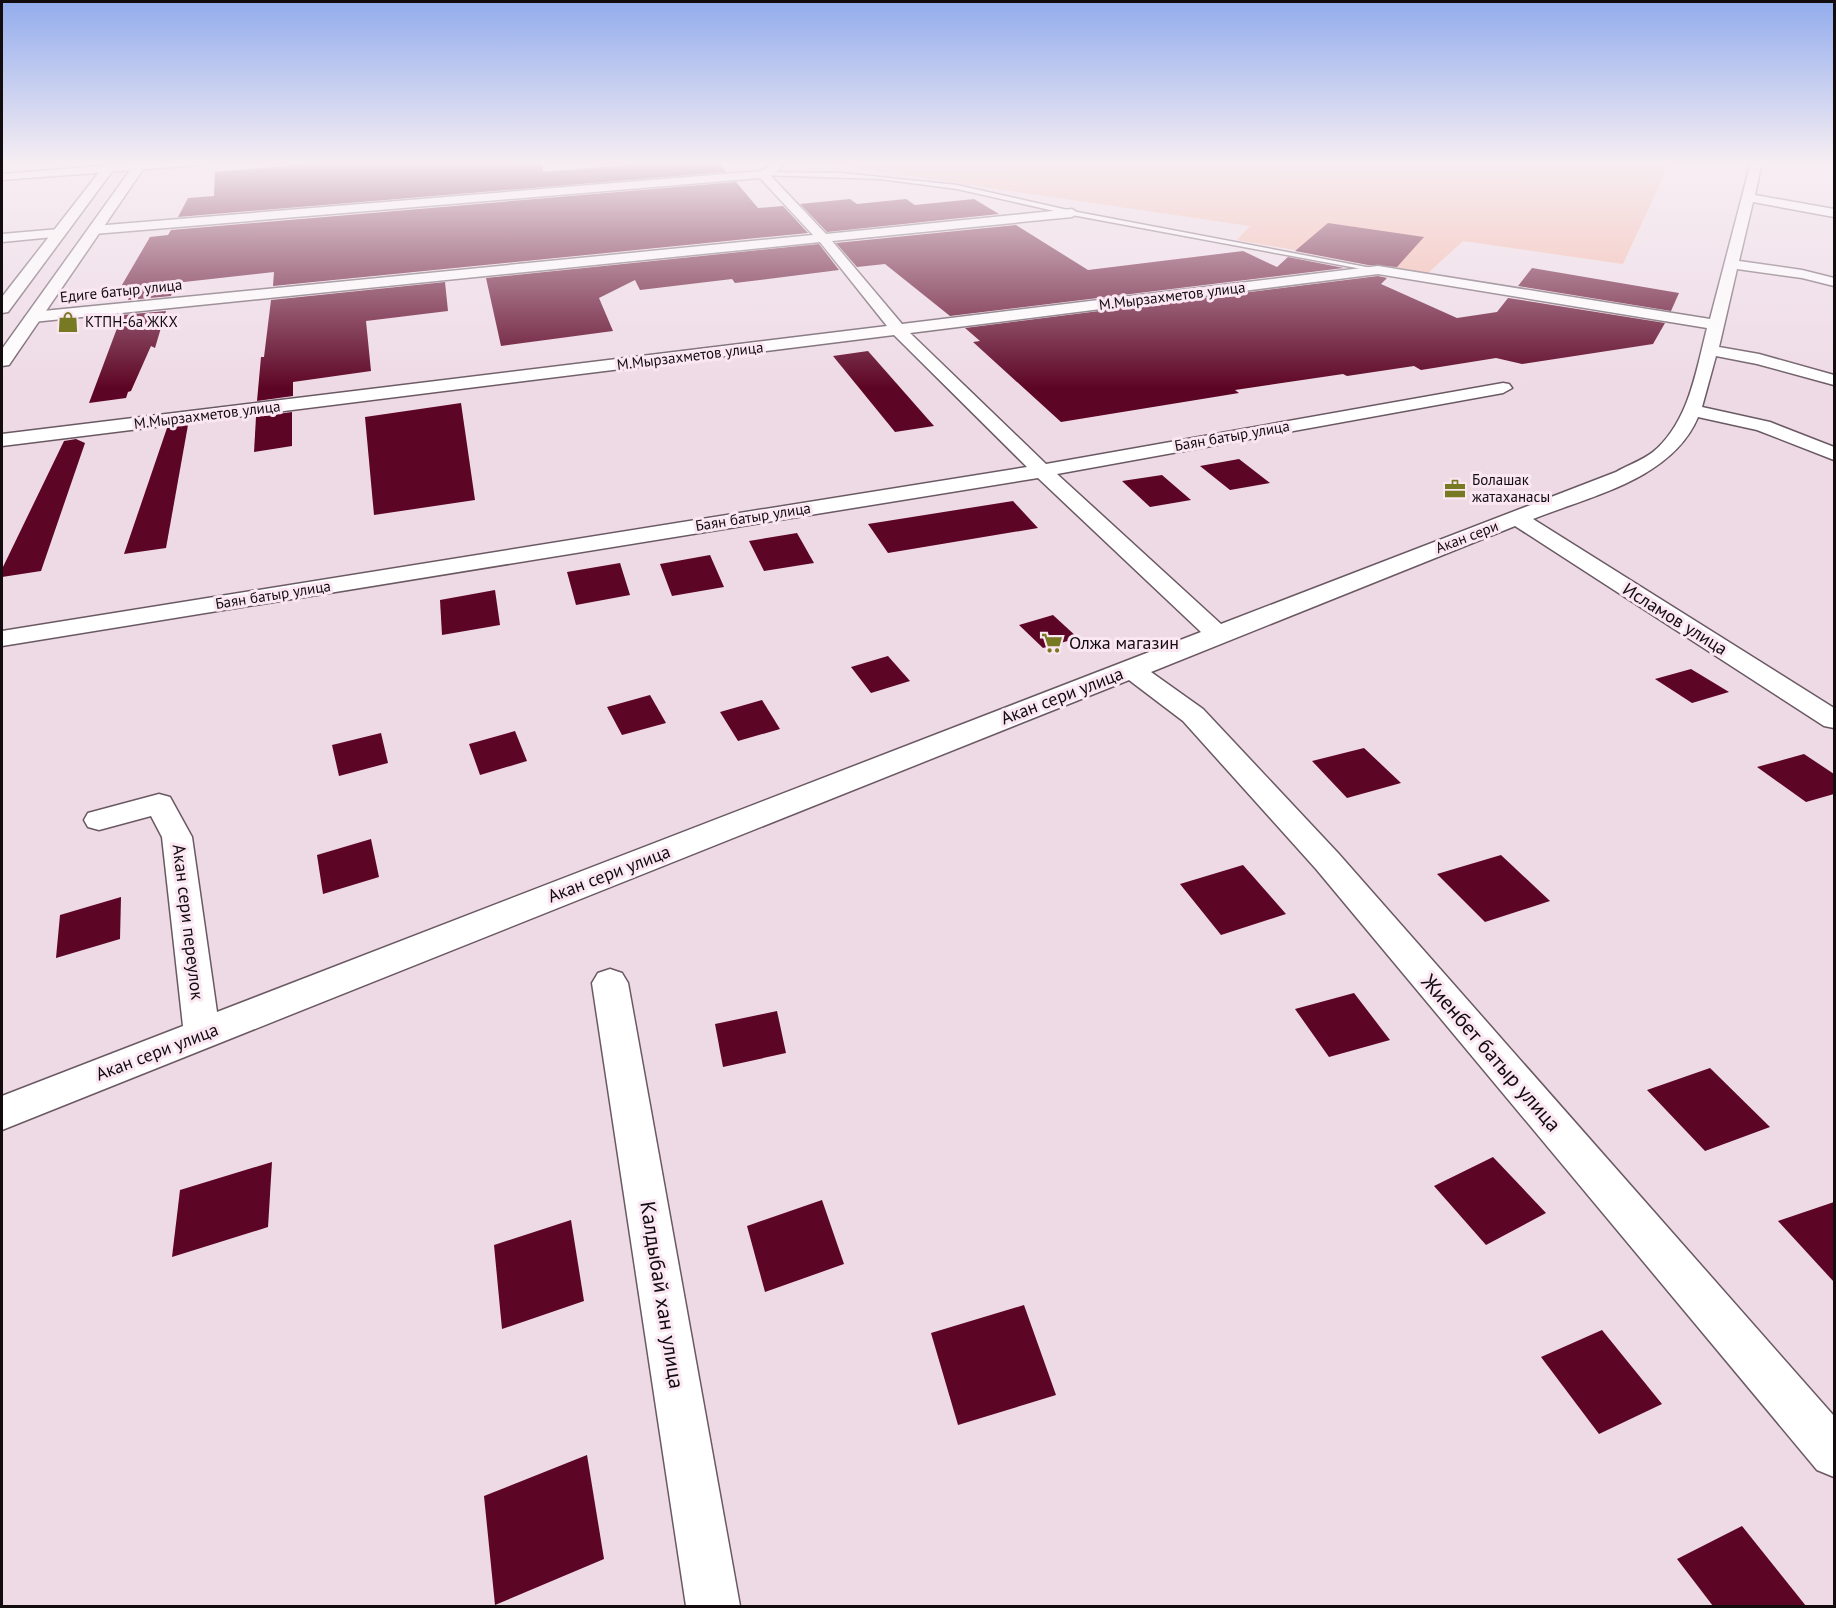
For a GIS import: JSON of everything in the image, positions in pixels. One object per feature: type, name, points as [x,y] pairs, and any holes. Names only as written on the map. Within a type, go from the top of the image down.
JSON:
[{"type":"street","points":[[2,308],[56,237]]},
{"type":"street","points":[[2,361],[89,237]]},
{"type":"street","name":"Едиге батыр улица","points":[[33,317],[833,237]]},
{"type":"street","name":"Акан сери","points":[[1218,635],[1623,476],[1659,458],[1681,435],[1692,410],[1710,350],[1738,237]]},
{"type":"street","points":[[823,238],[899,331],[1042,471],[1218,635]]},
{"type":"street","points":[[1731,264],[1803,274],[1834,282]]},
{"type":"street","name":"М.Мырзахметов улица","points":[[2,440],[899,331],[1378,270],[1716,325]]},
{"type":"street","points":[[1710,350],[1759,359],[1834,380]]},
{"type":"street","name":"Баян батыр улица","points":[[2,639],[1042,471],[1503,388]]},
{"type":"street","points":[[1692,410],[1763,426],[1834,454]]},
{"type":"street","name":"Исламов улица","points":[[1516,518],[1834,720]]},
{"type":"street","name":"Акан сери улица","points":[[2,1113],[1218,635]]},
{"type":"street","name":"Жиенбет батыр улица","points":[[1131,669],[1193,715],[1327,861],[1834,1453]]},
{"type":"street","name":"Акан сери переулок","points":[[99,820],[159,804],[177,837],[202,1034]]},
{"type":"street","name":"Калдыбай хан улица","points":[[610,983],[713,1606]]},
{"type":"lane","points":[[1201,237],[1378,270]]},
{"type":"shaded area","points":[[1240,237],[1635,237],[1623,264],[1463,241],[1428,273],[1237,240]]},
{"type":"building","points":[[150,237],[767,237],[273,286],[274,272],[175,283],[171,296],[128,300],[133,288],[119,290]]},
{"type":"building","points":[[896,237],[1035,237],[1088,270],[1243,251],[1277,267],[1288,257],[1344,268],[950,316],[885,264],[857,267],[836,243]]},
{"type":"building","points":[[1311,237],[1424,237],[1397,267],[1368,265],[1295,251]]},
{"type":"building","points":[[819,244],[839,270],[735,283],[732,279],[640,290],[635,280],[599,298],[613,331],[501,346],[486,278]]},
{"type":"building","points":[[1532,268],[1679,293],[1671,311],[1518,286]]},
{"type":"building","points":[[1378,276],[1387,278],[1381,284],[1457,318],[1497,312],[1508,298],[1665,323],[1653,344],[1522,364],[1496,358],[1421,370],[1414,366],[1347,376],[1343,374],[1235,390],[1239,393],[1061,422],[973,342],[980,341],[965,328]]},
{"type":"building","points":[[445,282],[448,311],[366,321],[371,371],[293,382],[293,396],[257,401],[261,357],[264,357],[271,300]]},
{"type":"building","points":[[166,311],[155,348],[151,346],[126,398],[89,403],[122,315]]},
{"type":"building","points":[[868,351],[934,426],[895,432],[833,356]]},
{"type":"building","points":[[461,403],[475,500],[374,515],[365,417]]},
{"type":"building","points":[[292,412],[292,446],[254,452],[256,417]]},
{"type":"building","points":[[188,425],[166,548],[124,554],[167,428]]},
{"type":"building","points":[[76,439],[85,443],[41,571],[2,577],[2,569],[64,441]]},
{"type":"building","points":[[1239,459],[1270,483],[1230,490],[1200,466]]},
{"type":"building","points":[[1162,475],[1191,500],[1150,507],[1122,481]]},
{"type":"building","points":[[1013,501],[1038,528],[888,553],[868,524]]},
{"type":"building","points":[[797,533],[814,563],[764,571],[749,541]]},
{"type":"building","points":[[710,555],[724,587],[672,596],[660,564]]},
{"type":"building","points":[[620,563],[630,595],[576,605],[567,572]]},
{"type":"building","points":[[495,590],[500,625],[442,635],[440,600]]},
{"type":"building","points":[[1053,615],[1078,638],[1043,648],[1019,625]]},
{"type":"building","points":[[888,656],[910,681],[871,693],[851,667]]},
{"type":"building","points":[[1691,669],[1729,692],[1692,703],[1655,679]]},
{"type":"building","points":[[650,695],[666,723],[622,735],[607,707]]},
{"type":"building","points":[[762,700],[780,729],[738,741],[720,712]]},
{"type":"building","points":[[515,731],[527,761],[480,775],[469,744]]},
{"type":"building","points":[[381,733],[388,763],[339,776],[332,745]]},
{"type":"building","points":[[1364,748],[1401,783],[1347,798],[1312,761]]},
{"type":"building","points":[[1804,754],[1834,774],[1834,794],[1806,802],[1757,767]]},
{"type":"building","points":[[371,839],[379,877],[323,894],[317,855]]},
{"type":"building","points":[[1501,855],[1550,901],[1485,922],[1437,874]]},
{"type":"building","points":[[1243,865],[1286,914],[1221,935],[1180,884]]},
{"type":"building","points":[[121,897],[120,939],[56,958],[60,915]]},
{"type":"building","points":[[1354,993],[1390,1040],[1329,1057],[1295,1009]]},
{"type":"building","points":[[777,1011],[786,1053],[723,1067],[715,1024]]},
{"type":"building","points":[[1710,1068],[1770,1127],[1705,1151],[1647,1090]]},
{"type":"building","points":[[1493,1157],[1546,1213],[1486,1245],[1434,1186]]},
{"type":"building","points":[[272,1162],[268,1227],[172,1257],[180,1190]]},
{"type":"building","points":[[822,1200],[844,1264],[765,1292],[747,1226]]},
{"type":"building","points":[[1834,1202],[1834,1282],[1778,1221]]},
{"type":"building","points":[[571,1220],[584,1301],[502,1329],[494,1245]]},
{"type":"building","points":[[1024,1305],[1056,1395],[958,1425],[931,1333]]},
{"type":"building","points":[[1602,1330],[1662,1404],[1599,1434],[1541,1357]]},
{"type":"building","points":[[587,1455],[604,1559],[495,1605],[484,1496]]},
{"type":"building","points":[[1742,1526],[1806,1606],[1713,1606],[1677,1559]]},
{"type":"place","name":"КТПН-6а ЖКХ","points":[[68,322]]},
{"type":"place","name":"Болашак жатаханасы","points":[[1455,489]]},
{"type":"place","name":"Олжа магазин","points":[[1052,643]]}]
